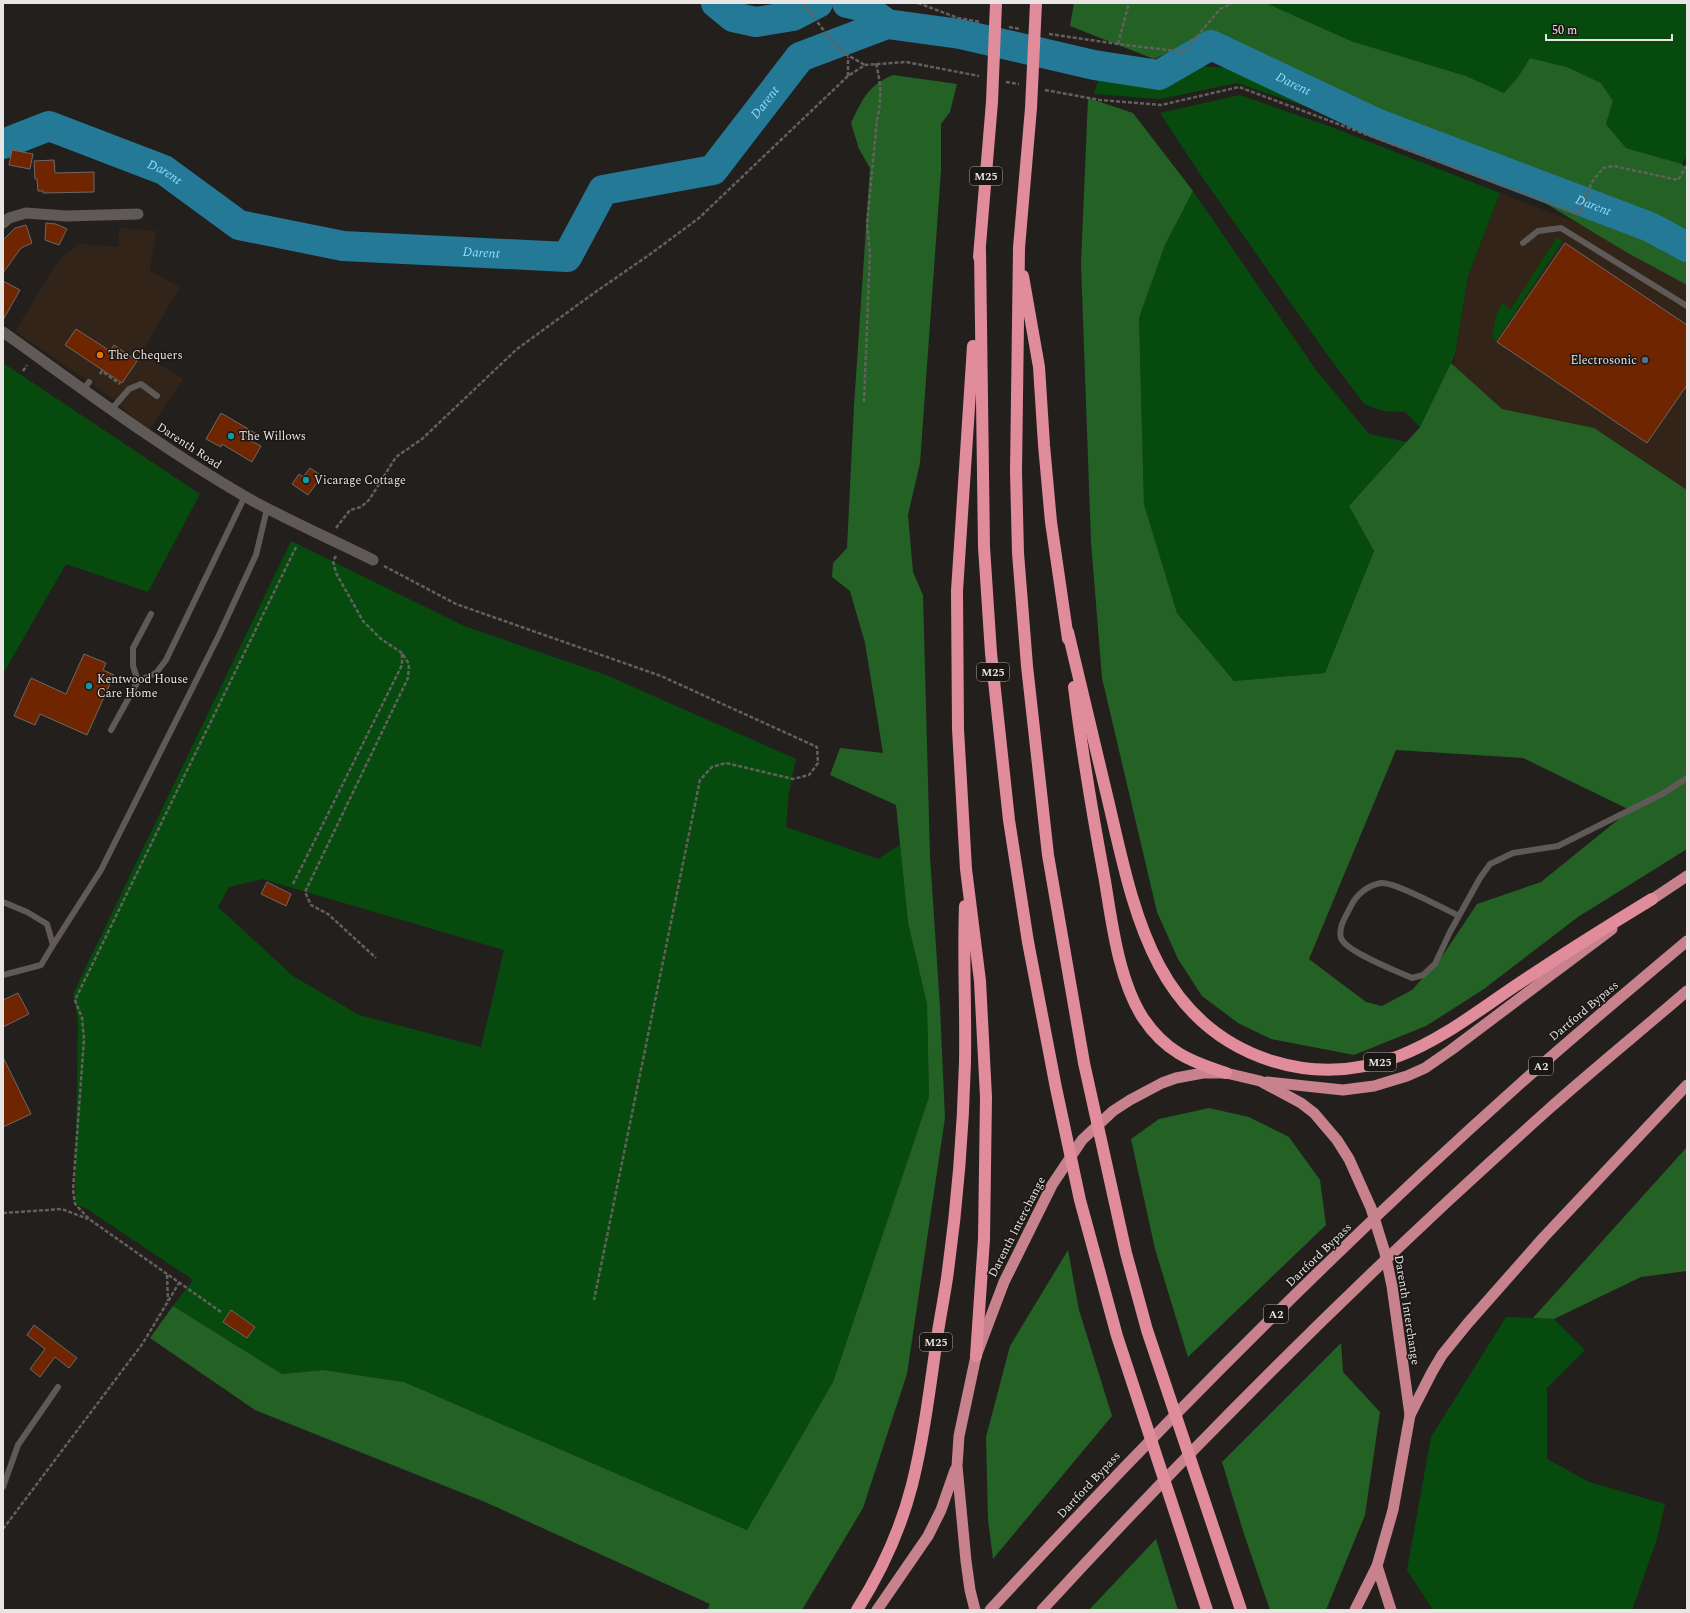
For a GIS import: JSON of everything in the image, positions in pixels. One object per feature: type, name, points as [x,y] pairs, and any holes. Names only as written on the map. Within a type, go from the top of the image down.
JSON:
[{"type":"highway","name":"M25","points":[[976,1356],[984,1239],[986,1097],[980,981],[966,869],[958,729],[957,591],[980,251],[992,102],[996,3]]},
{"type":"highway","name":"M25","points":[[1036,3],[1031,108],[1018,248],[1016,472],[1018,553],[1027,666],[1048,855],[1084,1063],[1126,1252],[1147,1330],[1241,1610]]},
{"type":"highway","name":"M25","points":[[1018,248],[1038,367],[1051,522],[1068,632],[1080,733],[1095,826],[1123,972],[1129,991],[1143,1018],[1155,1034],[1180,1055],[1196,1063],[1226,1073]]},
{"type":"highway","name":"M25","points":[[980,251],[984,547],[991,653],[1014,856],[1029,950],[1080,1200],[1117,1336],[1207,1610]]},
{"type":"highway","name":"M25","points":[[1068,632],[1121,858],[1137,913],[1165,978],[1184,1005],[1218,1034],[1246,1051],[1284,1065],[1320,1070],[1358,1067],[1399,1056],[1455,1026],[1562,955],[1652,899]]},
{"type":"highway","name":"M25","points":[[857,1610],[892,1543],[912,1486],[923,1428],[947,1278],[958,1171],[965,1062],[964,935],[966,869]]},
{"type":"highway","points":[[1260,1081],[1343,1090],[1374,1086],[1407,1076],[1424,1068],[1464,1041],[1652,899],[1687,876]]},
{"type":"highway","name":"Dartford Bypass","points":[[990,1610],[1200,1388],[1358,1235],[1521,1083],[1687,941]]},
{"type":"highway","points":[[1042,1610],[1214,1428],[1306,1337],[1450,1199],[1551,1107],[1687,990]]},
{"type":"highway","name":"Darenth Interchange","points":[[974,1610],[966,1561],[957,1466],[960,1436],[976,1356],[1004,1282],[1052,1185],[1082,1140],[1114,1110],[1162,1083],[1176,1078],[1203,1073],[1226,1073],[1260,1081],[1301,1103],[1314,1113],[1337,1140],[1349,1159],[1371,1208],[1385,1253],[1392,1286],[1410,1415],[1393,1510],[1377,1566],[1355,1610]]},
{"type":"highway","points":[[1410,1415],[1435,1366],[1468,1323],[1543,1238],[1687,1085]]},
{"type":"highway","points":[[877,1610],[928,1536],[941,1510],[957,1466]]},
{"type":"highway","points":[[1377,1566],[1391,1610]]},
{"type":"street","points":[[3,223],[9,218],[26,213],[66,216],[138,214]]},
{"type":"street","name":"Darenth Road","points":[[3,332],[86,386],[111,410],[171,451],[267,509],[373,560]]},
{"type":"lane","points":[[1523,243],[1538,231],[1561,228],[1687,306]]},
{"type":"lane","points":[[111,410],[129,389],[140,384],[157,396]]},
{"type":"lane","points":[[111,730],[138,681],[156,673],[166,660],[245,496]]},
{"type":"lane","points":[[3,975],[41,965],[101,870],[215,642],[256,555],[267,509]]},
{"type":"lane","points":[[138,681],[133,666],[133,648],[151,614]]},
{"type":"lane","points":[[1459,916],[1396,886],[1382,882],[1367,888],[1354,899],[1342,925],[1342,938],[1353,950],[1376,962],[1412,978],[1423,975],[1434,964],[1480,878],[1490,864],[1513,853],[1558,846],[1664,793],[1687,778]]},
{"type":"lane","points":[[3,902],[27,912],[47,924],[53,945]]},
{"type":"lane","points":[[3,1487],[18,1445],[58,1387]]},
{"type":"path","points":[[803,3],[812,18],[844,53],[865,65]]},
{"type":"path","points":[[918,3],[958,18],[989,24]]},
{"type":"path","points":[[1118,44],[1129,3]]},
{"type":"path","points":[[1042,33],[1184,52],[1220,10],[1233,3]]},
{"type":"path","points":[[1004,26],[1027,30]]},
{"type":"path","points":[[848,56],[848,76]]},
{"type":"path","points":[[327,537],[350,510],[361,507],[369,500],[396,457],[422,439],[517,349],[699,218],[848,76],[865,65],[906,62],[984,77]]},
{"type":"path","points":[[864,402],[870,253],[867,224],[877,120],[881,104],[881,85],[876,63]]},
{"type":"path","points":[[999,80],[1022,85]]},
{"type":"path","points":[[1038,88],[1100,100],[1161,105],[1239,87],[1580,214],[1592,182],[1603,168],[1614,166],[1678,180],[1687,165]]},
{"type":"path","points":[[100,374],[102,371],[129,389]]},
{"type":"path","points":[[341,544],[333,561],[336,573],[363,621],[381,640],[402,653],[409,664],[408,678],[305,892],[311,905],[328,914],[376,958]]},
{"type":"path","points":[[221,1312],[89,1219],[75,1204],[74,1190],[84,1039],[82,1018],[75,1000],[297,545]]},
{"type":"path","points":[[373,560],[456,604],[661,676],[817,747],[818,763],[809,775],[793,779],[726,763],[712,767],[700,780],[594,1300]]},
{"type":"path","points":[[293,884],[402,665],[402,653]]},
{"type":"path","points":[[3,1213],[62,1209],[89,1219]]},
{"type":"path","points":[[167,1274],[168,1301]]},
{"type":"path","points":[[3,1528],[143,1343],[179,1283]]},
{"type":"shaded area","points":[[1687,176],[1687,567],[1448,401],[1468,276],[1500,193],[1581,224]]},
{"type":"shaded area","points":[[119,228],[156,231],[150,271],[180,287],[145,347],[144,355],[183,379],[148,432],[116,401],[15,331],[53,269],[63,257],[79,244],[118,247]]},
{"type":"green space","points":[[1074,3],[1266,3],[1351,41],[1466,76],[1504,93],[1518,77],[1530,58],[1567,67],[1601,83],[1613,101],[1606,124],[1626,148],[1682,164],[1687,169],[1687,285],[1626,252],[1504,178],[1316,87],[1295,73],[1214,33],[1154,59],[1070,26]]},
{"type":"green space","points":[[1266,3],[1687,3],[1687,155],[1682,164],[1626,148],[1606,124],[1613,101],[1601,83],[1567,67],[1530,58],[1518,77],[1504,93],[1466,76],[1351,41]]},
{"type":"green space","points":[[1197,66],[1243,69],[1309,97],[1313,107],[1304,106],[1237,83],[1160,99],[1094,94],[1101,71],[1157,83]]},
{"type":"green space","points":[[893,75],[957,84],[950,112],[941,124],[941,171],[920,463],[908,515],[913,572],[923,595],[930,856],[940,1007],[945,1118],[907,1374],[863,1508],[802,1610],[707,1610],[710,1604],[485,1502],[255,1410],[150,1338],[173,1306],[282,1374],[323,1370],[404,1382],[747,1530],[833,1382],[929,1097],[927,1004],[908,923],[896,805],[830,775],[840,748],[883,753],[865,643],[850,591],[832,577],[833,563],[847,548],[854,406],[870,168],[859,149],[851,123],[867,94],[877,83]]},
{"type":"green space","points":[[1240,95],[1334,128],[1500,193],[1468,276],[1455,355],[1420,427],[1405,412],[1383,411],[1364,404],[1326,353],[1198,171],[1160,113]]},
{"type":"green space","points":[[1088,98],[1133,113],[1193,191],[1165,245],[1139,318],[1144,504],[1177,613],[1234,681],[1325,673],[1374,551],[1349,506],[1420,427],[1451,363],[1502,409],[1594,428],[1687,490],[1687,849],[1578,917],[1484,989],[1426,1026],[1354,1055],[1271,1039],[1238,1023],[1202,996],[1178,959],[1157,912],[1102,678],[1091,542],[1081,264]],"holes":[[[1396,750],[1523,758],[1630,810],[1541,882],[1477,904],[1443,955],[1412,990],[1382,1006],[1366,1002],[1309,959]]]},
{"type":"green space","points":[[1193,191],[1316,370],[1369,434],[1407,442],[1349,506],[1374,551],[1325,673],[1234,681],[1177,613],[1144,504],[1139,318],[1165,245]]},
{"type":"green space","points":[[1557,237],[1562,242],[1496,341],[1492,338],[1496,316],[1502,303],[1511,309]]},
{"type":"green space","points":[[3,363],[200,494],[148,592],[66,564],[3,674]]},
{"type":"green space","points":[[291,541],[464,626],[606,675],[796,759],[789,792],[786,827],[878,859],[900,845],[908,923],[927,1004],[929,1097],[833,1382],[747,1530],[404,1382],[323,1370],[282,1374],[173,1306],[193,1280],[87,1209],[75,1204],[78,1021],[73,994]],"holes":[[[262,879],[504,950],[481,1047],[359,1015],[293,976],[218,907],[229,887]],[[231,1310],[255,1326],[247,1338],[223,1322]]]},
{"type":"green space","points":[[1209,1108],[1249,1117],[1289,1137],[1320,1180],[1326,1225],[1188,1357],[1155,1249],[1131,1139],[1159,1119]]},
{"type":"green space","points":[[1687,1147],[1687,1271],[1641,1277],[1554,1319],[1533,1318]]},
{"type":"green space","points":[[1068,1250],[1079,1310],[1112,1416],[993,1559],[988,1520],[986,1437],[1010,1346]]},
{"type":"green space","points":[[1506,1317],[1554,1319],[1585,1350],[1547,1388],[1547,1459],[1589,1482],[1665,1504],[1657,1539],[1632,1610],[1433,1610],[1407,1570],[1431,1437]]},
{"type":"green space","points":[[1341,1343],[1343,1372],[1380,1412],[1365,1515],[1326,1610],[1270,1610],[1244,1534],[1222,1462]]},
{"type":"green space","points":[[1156,1539],[1178,1610],[1089,1610]]},
{"type":"building","points":[[12,150],[33,154],[30,169],[9,165]]},
{"type":"building","points":[[54,160],[55,173],[94,172],[94,192],[43,193],[43,191],[38,191],[37,179],[35,179],[34,161]]},
{"type":"building","points":[[46,223],[56,224],[67,229],[59,245],[45,240]]},
{"type":"building","points":[[26,225],[32,243],[21,248],[3,273],[3,240],[15,228]]},
{"type":"building","points":[[1565,243],[1687,325],[1687,385],[1647,443],[1497,342]]},
{"type":"building","points":[[3,281],[20,290],[3,320]]},
{"type":"building","name":"The Chequers","points":[[76,329],[110,351],[114,345],[137,361],[122,383],[65,345]]},
{"type":"building","name":"The Willows","points":[[221,413],[255,433],[251,441],[261,446],[252,462],[222,444],[221,447],[206,439]]},
{"type":"building","name":"Vicarage Cottage","points":[[310,468],[322,476],[308,495],[292,484],[299,474],[303,477]]},
{"type":"building","name":"Kentwood House Care Home","points":[[84,654],[106,663],[103,670],[114,675],[87,735],[40,714],[35,725],[14,716],[31,678],[66,694]]},
{"type":"building","points":[[267,882],[291,894],[286,906],[261,894]]},
{"type":"building","points":[[18,993],[29,1014],[3,1027],[3,1000]]},
{"type":"building","points":[[3,1057],[31,1114],[3,1127]]},
{"type":"building","points":[[231,1310],[255,1327],[247,1338],[223,1322]]},
{"type":"building","points":[[34,1325],[77,1358],[69,1368],[55,1357],[40,1377],[30,1369],[45,1349],[27,1335]]},
{"type":"waterway","name":"Darent","points":[[716,3],[733,17],[756,22],[793,16],[818,3]]},
{"type":"waterway","name":"Darent","points":[[847,3],[864,7],[887,24],[960,34],[1094,65],[1159,75],[1211,45],[1376,123],[1650,227],[1687,247]]},
{"type":"waterway","name":"Darent","points":[[3,144],[49,126],[164,170],[239,225],[343,246],[567,257],[603,190],[713,170],[800,57],[887,24]]},
{"type":"place","name":"The Chequers","points":[[100,355]]},
{"type":"place","name":"Electrosonic","points":[[1645,360]]},
{"type":"place","name":"The Willows","points":[[231,436]]},
{"type":"place","name":"Vicarage Cottage","points":[[306,480]]},
{"type":"place","name":"Kentwood House Care Home","points":[[89,686]]}]
